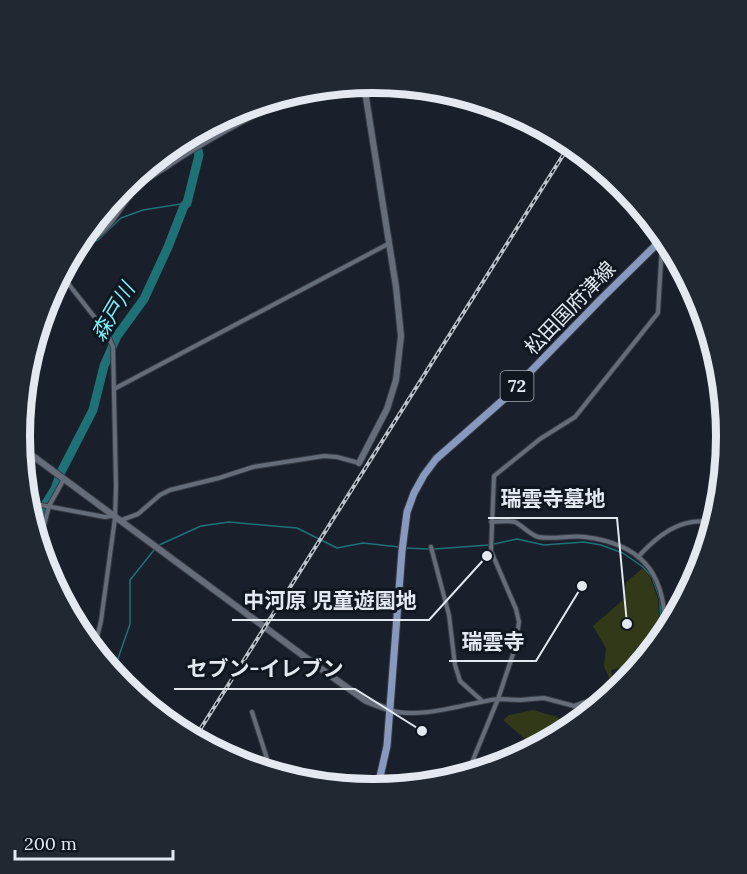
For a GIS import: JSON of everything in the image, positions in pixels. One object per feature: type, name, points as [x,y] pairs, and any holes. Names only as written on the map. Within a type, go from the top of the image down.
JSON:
[{"type":"main road","name":"松田国府津線","points":[[379,780],[387,746],[407,512],[414,493],[436,459],[503,400],[600,300],[659,245]]},
{"type":"street","points":[[38,508],[49,506],[115,518],[138,514],[170,489],[219,478],[253,467],[324,456],[359,463],[387,409],[396,380],[400,336],[396,287],[365,93]]},
{"type":"street","points":[[142,184],[198,146],[258,114]]},
{"type":"street","points":[[93,239],[118,216],[122,206],[138,188]]},
{"type":"street","points":[[114,390],[389,244]]},
{"type":"street","points":[[470,766],[498,699],[515,648],[519,622],[516,609],[490,548],[494,476],[531,446],[575,417],[658,313],[661,249]]},
{"type":"street","points":[[67,282],[110,338],[113,347],[115,518],[96,640]]},
{"type":"street","points":[[31,455],[366,701],[390,710],[410,713],[498,699],[544,698],[574,706],[597,697]]},
{"type":"street","points":[[43,529],[49,506],[64,479]]},
{"type":"street","points":[[492,522],[514,522],[539,537],[584,537],[618,545],[638,557],[652,570],[663,596],[665,619]]},
{"type":"street","points":[[638,557],[654,540],[673,528],[691,522],[706,522]]},
{"type":"street","points":[[431,549],[449,615],[455,665],[460,681],[481,701]]},
{"type":"street","points":[[252,712],[269,764]]},
{"type":"green space","points":[[643,568],[650,577],[658,599],[660,627],[630,665],[611,670],[613,678],[610,680],[604,666],[606,648],[593,626],[624,599],[626,582]]},
{"type":"green space","points":[[533,710],[557,717],[564,723],[529,743],[503,720],[509,715]]},
{"type":"waterway","name":"森戸川","points":[[41,523],[45,505],[93,410],[104,366],[117,336],[144,299],[187,203],[199,155],[196,143]]},
{"type":"waterway","points":[[90,243],[98,240],[121,218],[143,210],[187,203]]},
{"type":"waterway","points":[[157,546],[201,526],[229,522],[297,528],[337,548],[363,543],[399,547]]},
{"type":"waterway","points":[[494,544],[517,539],[544,545],[584,542],[623,553],[643,567],[652,577],[660,599],[661,625]]},
{"type":"waterway","points":[[434,549],[489,545]]},
{"type":"waterway","points":[[404,548],[429,549]]},
{"type":"waterway","points":[[116,664],[130,624],[130,580],[154,550]]},
{"type":"railway","points":[[199,732],[565,152]]},
{"type":"place","name":"中河原 児童遊園地","points":[[487,556]]},
{"type":"place","name":"瑞雲寺","points":[[582,586]]},
{"type":"place","name":"瑞雲寺墓地","points":[[627,624]]},
{"type":"place","name":"セブン-イレブン","points":[[422,731]]}]
